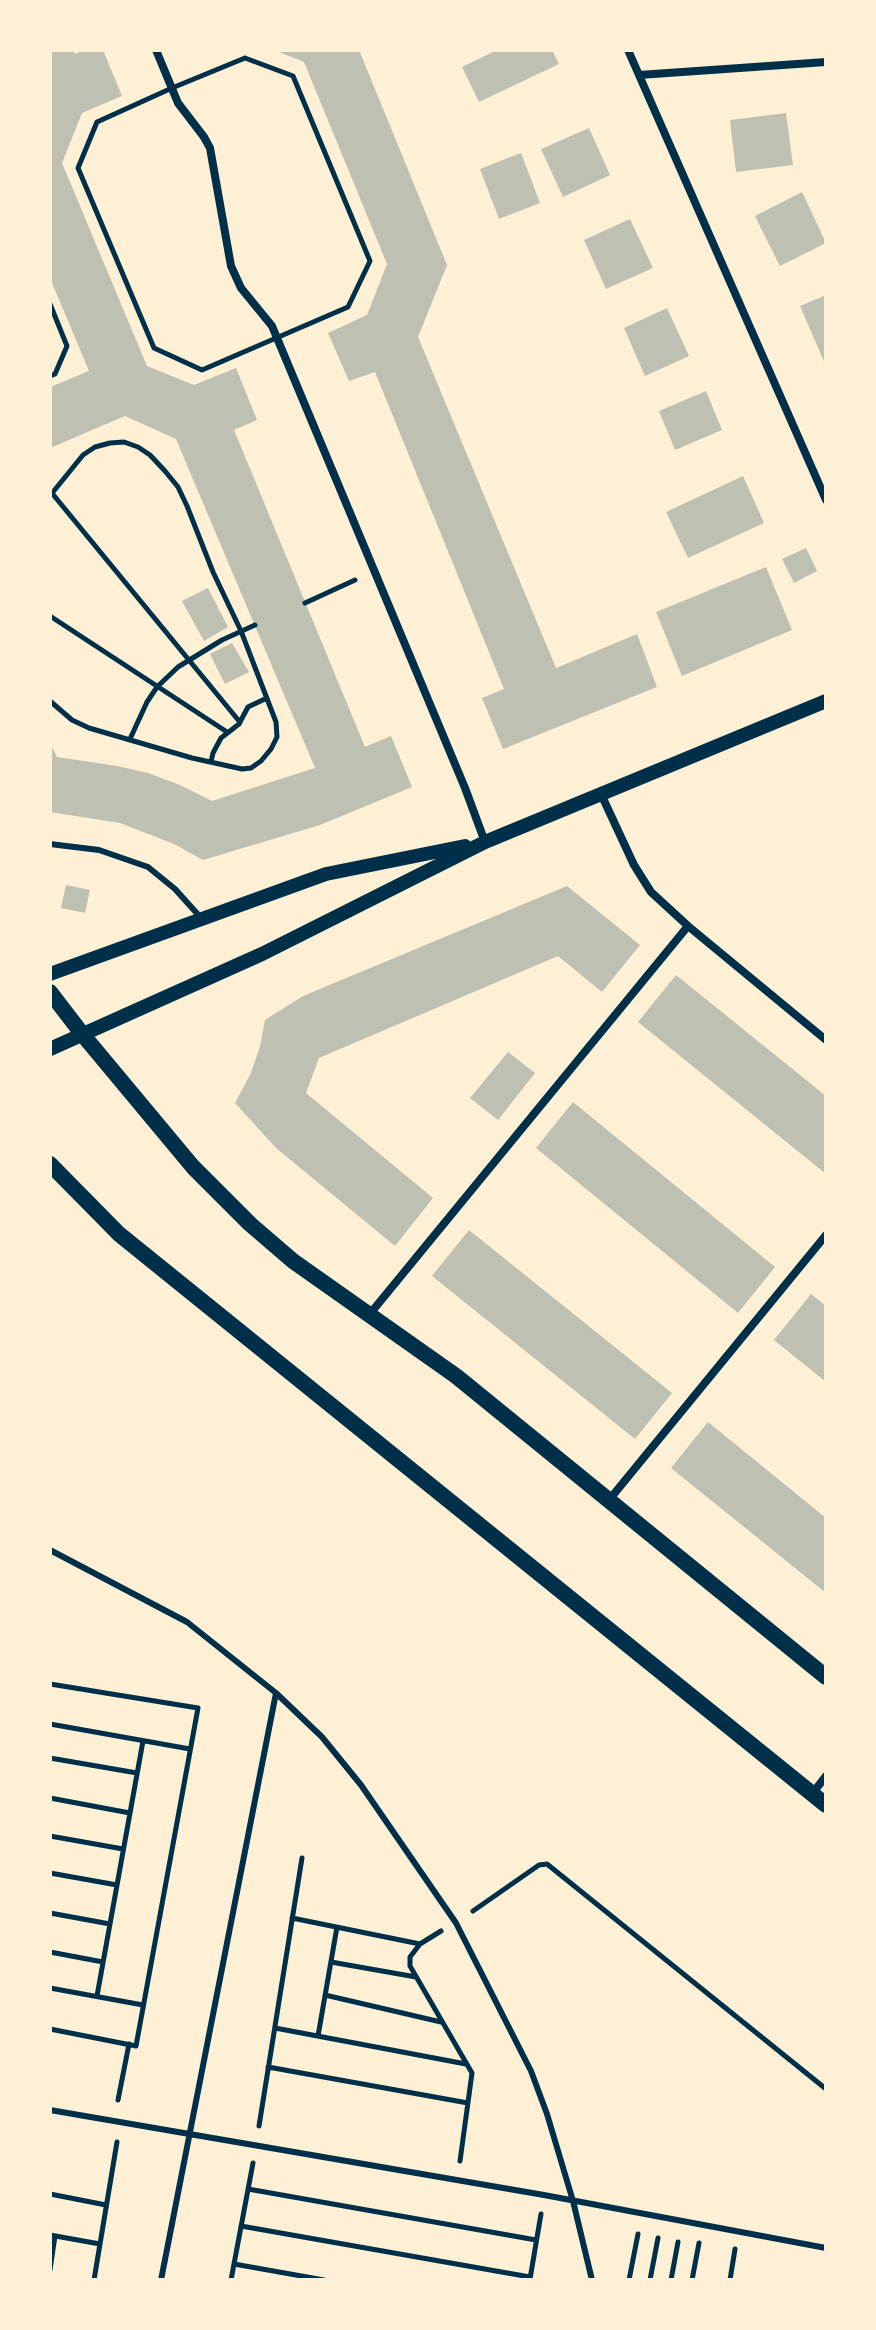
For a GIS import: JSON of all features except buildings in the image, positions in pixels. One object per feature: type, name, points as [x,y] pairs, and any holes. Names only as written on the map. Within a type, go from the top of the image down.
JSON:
[{"type":"main road","points":[[50,992],[193,1167],[250,1224],[293,1261],[456,1376],[826,1677]]},
{"type":"main road","points":[[50,1164],[119,1234],[826,1805]]},
{"type":"street","points":[[156,50],[178,103],[210,148],[231,266],[241,288],[272,326],[485,842]]},
{"type":"street","points":[[628,50],[826,500]]},
{"type":"street","points":[[639,75],[826,62]]},
{"type":"street","points":[[50,1049],[262,954],[485,842],[826,701]]},
{"type":"street","points":[[601,794],[641,879],[651,892],[826,1040]]},
{"type":"street","points":[[50,974],[326,874],[485,842]]},
{"type":"street","points":[[369,1315],[688,926]]},
{"type":"street","points":[[608,1501],[826,1235]]},
{"type":"street","points":[[812,1794],[826,1776]]},
{"type":"lane","points":[[50,844],[99,850],[148,867],[175,889],[202,919]]},
{"type":"lane","points":[[50,1550],[187,1622],[276,1693],[322,1737],[361,1785],[456,1923],[531,2071],[573,2201],[592,2280]]},
{"type":"lane","points":[[161,2280],[276,1693]]},
{"type":"lane","points":[[50,2110],[544,2195],[826,2248]]},
{"type":"path","points":[[50,304],[67,346],[55,374],[50,376]]},
{"type":"path","points":[[50,701],[72,720],[89,728],[242,769],[251,768],[261,761],[277,737],[276,722],[241,631],[178,487],[150,455],[124,442],[95,447],[74,464],[51,492],[239,721]]},
{"type":"path","points":[[305,603],[374,572]]},
{"type":"path","points":[[50,616],[227,732]]},
{"type":"path","points":[[130,739],[157,687],[178,667],[255,625]]},
{"type":"path","points":[[211,762],[213,753],[227,732],[239,724],[248,707],[267,698]]},
{"type":"path","points":[[50,1684],[198,1708],[136,2046],[50,2029]]},
{"type":"path","points":[[50,1724],[190,1749]]},
{"type":"path","points":[[97,1996],[143,1741]]},
{"type":"path","points":[[50,1758],[137,1773]]},
{"type":"path","points":[[50,1798],[130,1813]]},
{"type":"path","points":[[50,1836],[123,1849]]},
{"type":"path","points":[[231,2280],[256,2146],[302,1858]]},
{"type":"path","points":[[457,2181],[472,2073],[410,1966],[410,1957],[420,1944],[456,1923],[539,1865],[547,1864],[826,2089]]},
{"type":"path","points":[[50,1873],[117,1885]]},
{"type":"path","points":[[50,1913],[110,1924]]},
{"type":"path","points":[[292,1918],[420,1944]]},
{"type":"path","points":[[318,2036],[337,1927]]},
{"type":"path","points":[[50,1952],[103,1962]]},
{"type":"path","points":[[331,1962],[416,1977]]},
{"type":"path","points":[[50,1988],[143,2005]]},
{"type":"path","points":[[325,1995],[442,2022]]},
{"type":"path","points":[[275,2028],[467,2064]]},
{"type":"path","points":[[94,2280],[129,2044]]},
{"type":"path","points":[[268,2067],[468,2103]]},
{"type":"path","points":[[248,2189],[536,2240]]},
{"type":"path","points":[[50,2194],[106,2205]]},
{"type":"path","points":[[241,2226],[530,2279],[544,2195]]},
{"type":"path","points":[[629,2280],[641,2214]]},
{"type":"path","points":[[650,2280],[662,2218]]},
{"type":"path","points":[[671,2280],[682,2222]]},
{"type":"path","points":[[692,2280],[702,2226]]},
{"type":"path","points":[[730,2280],[738,2233]]},
{"type":"path","points":[[50,2270],[53,2236],[100,2244]]},
{"type":"path","points":[[234,2264],[324,2280]]},
{"type":"path","points":[[274,2280],[276,2271]]}]
